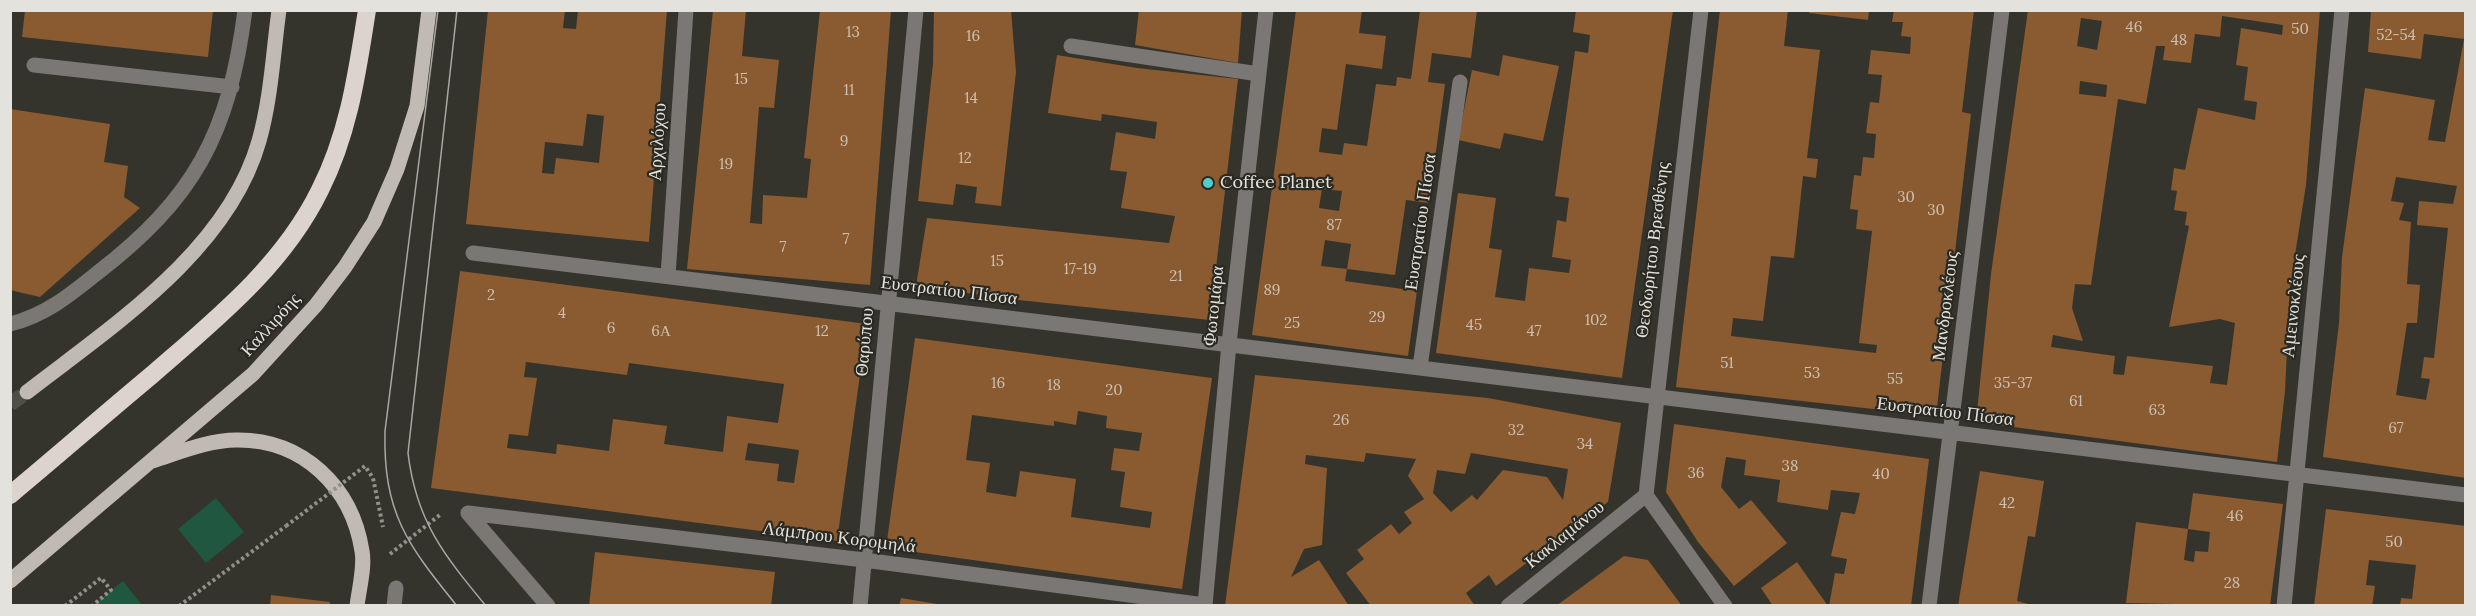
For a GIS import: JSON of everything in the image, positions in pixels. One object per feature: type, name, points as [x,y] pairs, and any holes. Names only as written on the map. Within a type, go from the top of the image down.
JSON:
[{"type":"highway","points":[[10,495],[254,284],[292,235],[320,192],[339,146],[353,98],[367,10]]},
{"type":"main road","points":[[27,392],[166,280],[202,243],[229,205],[248,170],[259,141],[279,10]]},
{"type":"main road","name":"Καλλιρόης","points":[[10,581],[253,374],[279,347],[345,267],[374,222],[397,169],[417,106],[429,10]]},
{"type":"main road","points":[[146,463],[236,440],[269,445],[298,455],[321,468],[338,488],[349,511],[362,552],[357,606]]},
{"type":"street","points":[[10,324],[56,305],[124,253],[164,215],[187,186],[211,143],[232,87],[245,10]]},
{"type":"street","name":"Αρχιλόχου","points":[[668,276],[686,10]]},
{"type":"street","name":"Θαρύπου","points":[[860,606],[916,10]]},
{"type":"street","name":"Φωτομάρα","points":[[1205,605],[1229,344],[1266,10]]},
{"type":"street","name":"Θεοδωρήτου Βρεσθένης","points":[[1646,495],[1701,10]]},
{"type":"street","name":"Μανδροκλέους","points":[[1929,606],[2002,10]]},
{"type":"street","name":"Αμεινοκλέους","points":[[2284,606],[2342,10]]},
{"type":"street","points":[[1071,46],[1259,74]]},
{"type":"street","points":[[34,65],[232,87]]},
{"type":"street","name":"Ευστρατίου Πίσσα","points":[[1420,367],[1460,82]]},
{"type":"street","name":"Ευστρατίου Πίσσα","points":[[473,253],[2466,495]]},
{"type":"street","points":[[1646,495],[1725,606]]},
{"type":"street","name":"Κακλαμάνου","points":[[1508,606],[1646,495]]},
{"type":"street","name":"Λάμπρου Κορομηλά","points":[[548,606],[468,513],[864,560],[1205,605]]},
{"type":"street","points":[[394,606],[396,588]]},
{"type":"path","points":[[178,606],[364,466],[374,478],[383,527]]},
{"type":"path","points":[[389,555],[427,525]]},
{"type":"path","points":[[65,606],[101,578],[111,590],[92,606]]},
{"type":"green space","points":[[216,498],[244,532],[206,563],[178,529]]},
{"type":"green space","points":[[123,581],[142,605],[93,605]]},
{"type":"building","points":[[25,10],[213,10],[208,57],[22,37]]},
{"type":"building","points":[[488,10],[565,10],[563,28],[576,29],[578,10],[667,10],[649,242],[466,224]],"holes":[[[587,114],[604,116],[599,163],[556,158],[554,174],[542,173],[545,142],[583,146]]]},
{"type":"building","points":[[713,10],[746,10],[742,56],[779,60],[774,108],[759,107],[750,223],[762,224],[763,195],[807,198],[811,159],[804,158],[820,10],[891,10],[870,285],[687,269]]},
{"type":"building","points":[[934,10],[1011,10],[1016,72],[1001,206],[975,203],[977,187],[956,184],[953,205],[918,201],[933,64]]},
{"type":"building","points":[[1139,10],[1242,10],[1238,63],[1135,45]]},
{"type":"building","points":[[1296,10],[1362,10],[1359,33],[1386,36],[1382,69],[1346,64],[1337,130],[1322,128],[1319,152],[1342,155],[1344,143],[1367,146],[1376,84],[1396,86],[1397,77],[1411,79],[1420,10],[1477,10],[1471,58],[1432,53],[1428,82],[1445,84],[1429,203],[1406,200],[1395,275],[1347,269],[1345,281],[1417,291],[1408,356],[1252,335]],"holes":[[[1322,189],[1342,191],[1339,211],[1319,208]],[[1325,240],[1351,244],[1347,269],[1321,266]]]},
{"type":"building","points":[[1576,10],[1673,10],[1622,378],[1436,353],[1458,193],[1496,198],[1489,248],[1502,250],[1495,297],[1525,301],[1529,268],[1569,273],[1571,260],[1552,257],[1557,220],[1566,222],[1569,198],[1555,196],[1575,51],[1588,53],[1590,35],[1573,32]]},
{"type":"building","points":[[1720,10],[1788,10],[1784,46],[1820,50],[1807,158],[1818,159],[1816,178],[1803,176],[1794,258],[1771,256],[1763,321],[1733,318],[1731,336],[1876,353],[1877,345],[1859,343],[1872,231],[1856,229],[1858,210],[1850,209],[1854,175],[1861,176],[1863,157],[1874,158],[1876,134],[1866,133],[1870,102],[1879,103],[1882,75],[1868,74],[1871,50],[1910,54],[1911,37],[1901,36],[1903,22],[1892,22],[1894,10],[1974,10],[1962,112],[1971,114],[1936,416],[1676,387]]},
{"type":"building","points":[[1809,10],[1869,10],[1868,20],[1809,13]]},
{"type":"building","points":[[2028,10],[2320,10],[2306,185],[2290,287],[2285,391],[2277,462],[1976,422],[1991,274]],"holes":[[[2222,16],[2283,25],[2282,35],[2241,28],[2236,65],[2248,67],[2244,100],[2257,102],[2255,120],[2198,108],[2185,170],[2174,168],[2171,190],[2177,191],[2174,210],[2187,212],[2185,225],[2189,226],[2169,327],[2220,319],[2235,323],[2227,385],[2210,383],[2213,366],[2127,356],[2124,375],[2113,374],[2115,356],[2051,347],[2053,335],[2083,341],[2072,308],[2075,284],[2091,285],[2118,99],[2146,104],[2156,46],[2165,46],[2163,60],[2191,63],[2195,34],[2220,37]],[[2081,18],[2102,21],[2097,50],[2077,46]],[[2080,81],[2107,85],[2106,97],[2079,94]]]},
{"type":"building","points":[[2371,10],[2466,10],[2466,478],[2323,457],[2339,323],[2342,257],[2365,88],[2435,100],[2428,140],[2445,142],[2464,39],[2424,34],[2421,59],[2368,52]],"holes":[[[2396,177],[2457,186],[2453,204],[2419,201],[2417,225],[2448,228],[2434,358],[2424,357],[2421,378],[2430,379],[2426,400],[2396,395],[2407,323],[2417,323],[2420,285],[2407,284],[2411,222],[2399,220],[2404,203],[2391,201]]]},
{"type":"building","points":[[1057,55],[1137,68],[1238,79],[1210,320],[1018,300],[916,286],[927,218],[1169,243],[1175,216],[1121,208],[1127,172],[1110,170],[1116,132],[1155,139],[1157,122],[1102,114],[1101,121],[1048,113]]},
{"type":"building","points":[[1503,55],[1559,66],[1543,141],[1504,133],[1500,149],[1458,140],[1472,70],[1499,76]]},
{"type":"building","points":[[10,109],[110,124],[104,162],[128,166],[124,197],[140,208],[40,297],[10,290]]},
{"type":"building","points":[[460,271],[867,324],[837,541],[431,488]],"holes":[[[526,362],[627,375],[629,363],[784,384],[778,423],[727,416],[723,452],[664,444],[667,426],[613,419],[609,451],[557,444],[556,454],[507,448],[509,434],[528,436],[537,378],[524,377]],[[748,443],[799,450],[794,483],[777,481],[779,464],[745,460]]]},
{"type":"building","points":[[915,338],[1212,378],[1182,589],[886,548]],"holes":[[[1078,411],[1107,416],[1106,428],[1142,433],[1139,451],[1114,448],[1111,470],[1125,472],[1120,507],[1152,512],[1150,528],[1071,517],[1076,479],[1020,471],[1016,497],[986,492],[990,463],[966,460],[972,415],[1054,426],[1054,421],[1076,425]]]},
{"type":"building","points":[[1255,375],[1488,398],[1621,423],[1608,502],[1496,586],[1489,575],[1466,593],[1475,606],[1371,606],[1346,573],[1364,559],[1357,550],[1391,524],[1399,534],[1412,523],[1404,512],[1424,499],[1408,476],[1416,459],[1366,453],[1364,462],[1306,455],[1305,464],[1327,468],[1322,545],[1304,549],[1291,577],[1319,560],[1349,606],[1225,606]],"holes":[[[1471,453],[1568,469],[1563,500],[1547,477],[1503,470],[1477,500],[1472,495],[1451,512],[1433,493],[1437,470],[1465,474]]]},
{"type":"building","points":[[1674,424],[1929,459],[1911,606],[1829,606],[1835,573],[1844,574],[1847,559],[1831,556],[1841,512],[1855,514],[1860,493],[1831,490],[1828,510],[1777,502],[1780,480],[1744,475],[1746,460],[1726,457],[1721,487],[1739,509],[1751,500],[1787,543],[1734,586],[1698,542],[1666,492]]},
{"type":"building","points":[[1980,471],[2044,481],[2035,537],[2028,536],[2017,601],[2035,606],[1958,606]]},
{"type":"building","points":[[2193,493],[2283,504],[2270,606],[2126,603],[2136,522],[2188,529]],"holes":[[[2188,529],[2210,532],[2208,552],[2195,551],[2194,562],[2184,560]]]},
{"type":"building","points":[[2326,509],[2466,526],[2466,606],[2400,606],[2401,598],[2412,599],[2416,565],[2369,560],[2366,585],[2375,586],[2372,606],[2314,606]]},
{"type":"building","points":[[595,552],[775,572],[771,606],[589,606]]},
{"type":"building","points":[[1624,556],[1648,560],[1682,606],[1556,606]]},
{"type":"building","points":[[1797,562],[1828,606],[1773,606],[1761,588]]},
{"type":"building","points":[[271,595],[330,602],[330,606],[270,606]]},
{"type":"building","points":[[901,598],[937,604],[937,606],[899,606]]},
{"type":"tunnel","points":[[10,404],[27,392]]},
{"type":"tram line","points":[[438,10],[385,431],[385,460],[388,484],[402,526],[424,564],[457,606]]},
{"type":"tram line","points":[[457,10],[408,453],[418,498],[434,536],[457,570],[486,606]]},
{"type":"place","name":"Coffee Planet","points":[[1208,183]]}]
